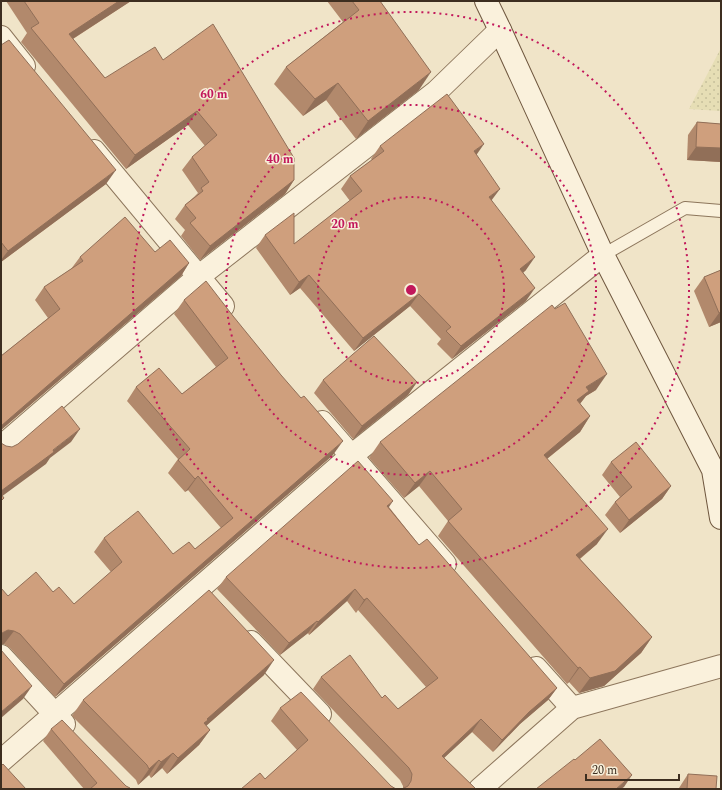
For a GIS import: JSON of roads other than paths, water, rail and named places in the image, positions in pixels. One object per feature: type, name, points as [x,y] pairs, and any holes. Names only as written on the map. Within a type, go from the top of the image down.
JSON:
[{"type":"street","points":[[486,1],[603,255],[713,470],[721,518]]},
{"type":"street","points":[[1,447],[198,277],[500,30]]},
{"type":"street","points":[[1,37],[36,80]]},
{"type":"street","points":[[82,136],[233,319]]},
{"type":"street","points":[[1,761],[54,715],[205,594],[351,456],[603,255]]},
{"type":"street","points":[[310,408],[456,576]]},
{"type":"street","points":[[238,628],[331,726]]},
{"type":"street","points":[[524,654],[572,708]]},
{"type":"street","points":[[1,656],[54,715],[77,738]]},
{"type":"street","points":[[480,789],[572,708],[721,666]]},
{"type":"lane","points":[[603,255],[685,208],[721,212]]}]
